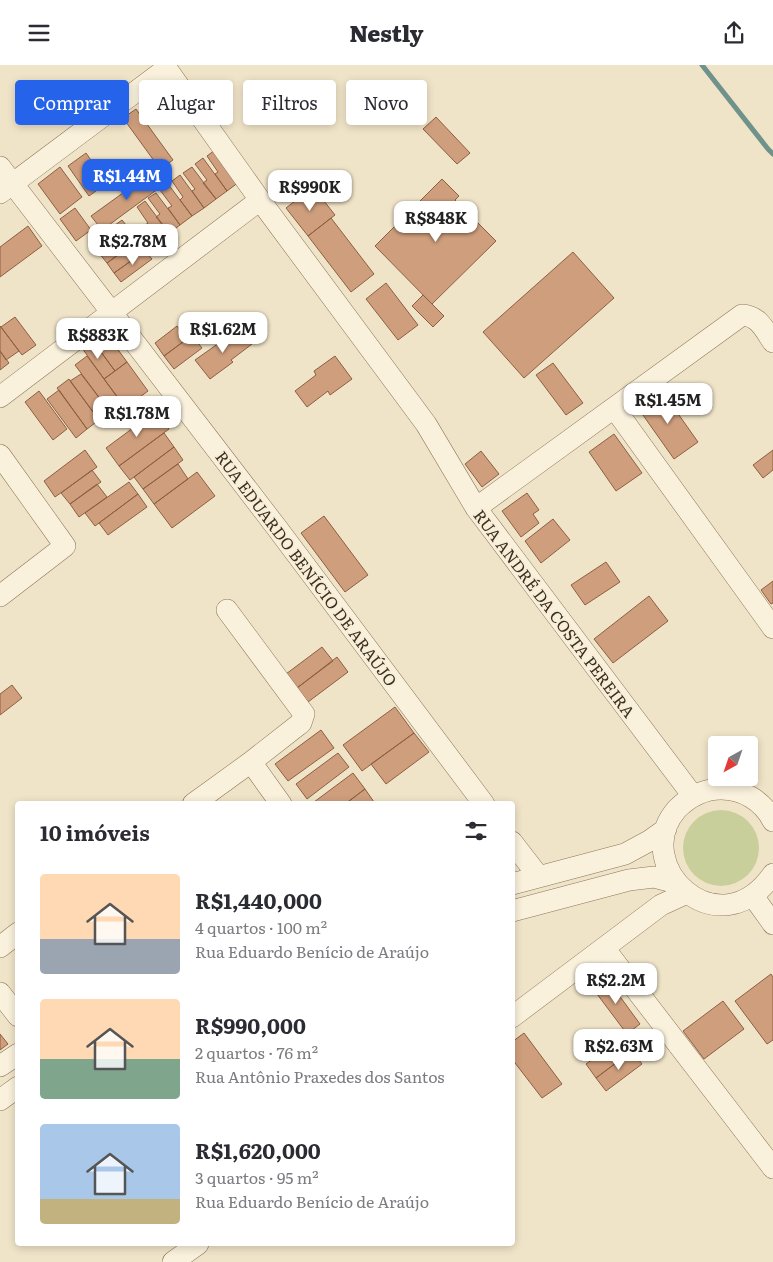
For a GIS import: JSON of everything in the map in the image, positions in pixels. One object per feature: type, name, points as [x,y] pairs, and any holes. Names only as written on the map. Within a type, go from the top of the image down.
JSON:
[{"type":"street","points":[[4,181],[165,67]]},
{"type":"street","name":"RUA ANDRÉ DA COSTA PEREIRA","points":[[165,67],[260,200],[426,424],[476,508],[693,796]]},
{"type":"street","name":"RUA EDUARDO BENÍCIO DE ARAÚJO","points":[[4,181],[111,311],[482,801]]},
{"type":"street","points":[[0,397],[111,311],[260,200]]},
{"type":"street","points":[[476,508],[615,409],[742,315],[756,318],[773,342]]},
{"type":"street","points":[[615,409],[773,628]]},
{"type":"street","points":[[0,455],[65,547],[0,596]]},
{"type":"street","points":[[197,801],[251,763],[302,723],[304,714],[227,610]]},
{"type":"street","points":[[251,763],[278,801]]},
{"type":"street","points":[[682,888],[671,875],[665,861],[664,845],[666,829],[673,814],[684,802],[693,796],[712,789],[729,789],[744,793],[758,802],[769,813],[773,821]]},
{"type":"street","points":[[751,797],[773,795]]},
{"type":"street","points":[[515,883],[625,854],[666,829]]},
{"type":"street","points":[[515,846],[539,877]]},
{"type":"street","points":[[515,910],[629,880],[654,877],[682,888],[707,903],[723,905],[738,902],[752,896],[764,886],[773,874]]},
{"type":"street","points":[[515,1015],[682,888]]},
{"type":"street","points":[[752,896],[773,924]]},
{"type":"street","points":[[0,947],[15,935]]},
{"type":"street","points":[[604,949],[773,1168]]},
{"type":"street","points":[[0,993],[15,1012]]},
{"type":"street","points":[[0,1066],[15,1056]]},
{"type":"street","points":[[0,1100],[15,1089]]},
{"type":"green space","points":[[721,810],[736,813],[748,821],[756,833],[759,848],[756,863],[748,875],[736,883],[721,886],[706,883],[694,875],[686,863],[683,848],[686,833],[694,821],[706,813]]},
{"type":"building","points":[[136,109],[139,113],[139,125],[148,125],[173,160],[160,169],[128,125],[129,114]]},
{"type":"building","points":[[436,117],[470,153],[457,164],[423,129]]},
{"type":"building","points":[[215,150],[239,182],[227,191],[215,174],[218,172],[207,156]]},
{"type":"building","points":[[86,153],[107,183],[89,196],[68,166]]},
{"type":"building","points":[[203,158],[227,191],[216,199],[203,183],[207,180],[195,164]]},
{"type":"building","points":[[60,167],[82,197],[60,214],[38,184]]},
{"type":"building","points":[[192,167],[216,199],[204,208],[192,191],[195,189],[183,173]]},
{"type":"building","points":[[152,172],[162,186],[102,230],[91,216]]},
{"type":"building","points":[[180,175],[204,208],[192,216],[180,200],[183,197],[172,181]]},
{"type":"building","points":[[442,179],[459,196],[455,200],[496,241],[432,304],[375,246]]},
{"type":"building","points":[[168,184],[192,216],[180,225],[168,208],[172,206],[160,190]]},
{"type":"building","points":[[313,187],[335,215],[308,236],[286,208]]},
{"type":"building","points":[[156,193],[180,225],[169,233],[156,217],[160,214],[148,198]]},
{"type":"building","points":[[145,201],[169,233],[157,242],[145,225],[148,223],[137,207]]},
{"type":"building","points":[[75,208],[91,230],[76,241],[60,219]]},
{"type":"building","points":[[331,218],[374,274],[351,292],[308,236]]},
{"type":"building","points":[[122,220],[130,230],[99,253],[92,242]]},
{"type":"building","points":[[28,226],[42,246],[0,277],[0,247]]},
{"type":"building","points":[[130,230],[138,240],[107,263],[99,253]]},
{"type":"building","points":[[138,240],[145,251],[114,273],[107,263]]},
{"type":"building","points":[[145,251],[152,259],[121,282],[114,273]]},
{"type":"building","points":[[573,252],[614,298],[524,378],[483,332]]},
{"type":"building","points":[[386,283],[418,325],[398,340],[366,299]]},
{"type":"building","points":[[423,295],[444,316],[433,327],[412,306]]},
{"type":"building","points":[[15,317],[36,345],[22,355],[1,327]]},
{"type":"building","points":[[0,326],[19,351],[6,360],[0,351]]},
{"type":"building","points":[[177,326],[187,339],[164,356],[155,343]]},
{"type":"building","points":[[241,330],[252,344],[231,360],[233,362],[210,379],[195,360]]},
{"type":"building","points":[[192,335],[202,348],[174,369],[164,356]]},
{"type":"building","points":[[108,336],[127,362],[115,371],[96,345]]},
{"type":"building","points":[[92,340],[115,371],[104,379],[82,348]]},
{"type":"building","points":[[0,351],[9,363],[0,370]]},
{"type":"building","points":[[87,356],[122,403],[110,412],[75,365]]},
{"type":"building","points":[[335,356],[352,379],[330,395],[328,391],[307,407],[295,391],[316,375],[314,371]]},
{"type":"building","points":[[127,362],[148,391],[125,408],[104,379]]},
{"type":"building","points":[[553,363],[583,403],[566,415],[536,375]]},
{"type":"building","points":[[81,374],[110,412],[99,420],[70,381]]},
{"type":"building","points":[[69,379],[99,420],[87,429],[57,388]]},
{"type":"building","points":[[59,390],[87,429],[76,438],[47,399]]},
{"type":"building","points":[[39,391],[67,429],[53,440],[25,402]]},
{"type":"building","points":[[662,391],[698,442],[674,459],[638,408]]},
{"type":"building","points":[[138,398],[146,409],[123,426],[115,415]]},
{"type":"building","points":[[156,411],[169,429],[119,466],[106,448]]},
{"type":"building","points":[[164,433],[174,447],[130,480],[119,466]]},
{"type":"building","points":[[614,434],[642,473],[616,491],[589,452]]},
{"type":"building","points":[[174,447],[183,460],[143,489],[134,477]]},
{"type":"building","points":[[85,450],[97,467],[55,497],[44,481]]},
{"type":"building","points":[[773,450],[773,470],[763,478],[753,465]]},
{"type":"building","points":[[481,451],[499,474],[482,487],[465,464]]},
{"type":"building","points":[[178,464],[188,479],[154,504],[143,489]]},
{"type":"building","points":[[92,470],[101,482],[70,504],[61,493]]},
{"type":"building","points":[[197,472],[215,496],[172,528],[154,504]]},
{"type":"building","points":[[129,482],[138,494],[95,526],[85,513]]},
{"type":"building","points":[[97,484],[107,497],[79,517],[70,504]]},
{"type":"building","points":[[527,493],[539,510],[533,514],[539,523],[521,537],[502,511]]},
{"type":"building","points":[[138,494],[147,507],[108,535],[99,523]]},
{"type":"building","points":[[324,516],[368,575],[345,592],[301,533]]},
{"type":"building","points":[[553,519],[570,540],[541,563],[525,541]]},
{"type":"building","points":[[606,562],[620,582],[585,605],[571,585]]},
{"type":"building","points":[[773,581],[773,603],[771,604],[761,590]]},
{"type":"building","points":[[649,596],[668,621],[613,663],[594,639]]},
{"type":"building","points":[[322,647],[333,661],[297,688],[286,674]]},
{"type":"building","points":[[337,657],[348,672],[308,702],[297,688]]},
{"type":"building","points":[[12,685],[22,698],[0,715],[0,694]]},
{"type":"building","points":[[395,707],[414,733],[362,771],[343,745]]},
{"type":"building","points":[[321,730],[334,748],[288,781],[275,764]]},
{"type":"building","points":[[414,733],[429,752],[386,784],[371,764]]},
{"type":"building","points":[[338,753],[349,767],[307,799],[296,784]]},
{"type":"building","points":[[353,773],[365,789],[349,801],[315,801]]},
{"type":"building","points":[[365,789],[373,801],[349,801]]},
{"type":"building","points":[[771,974],[773,977],[773,1040],[767,1044],[735,1001]]},
{"type":"building","points":[[605,976],[640,1024],[627,1034],[591,986]]},
{"type":"building","points":[[723,1001],[744,1029],[704,1059],[683,1031]]},
{"type":"building","points":[[524,1033],[562,1084],[542,1098],[515,1063],[515,1040]]},
{"type":"building","points":[[0,1034],[8,1044],[0,1050]]},
{"type":"building","points":[[627,1034],[637,1047],[596,1078],[586,1064]]},
{"type":"building","points":[[632,1051],[642,1064],[606,1091],[596,1078]]},
{"type":"waterway","points":[[702,65],[773,154]]}]
